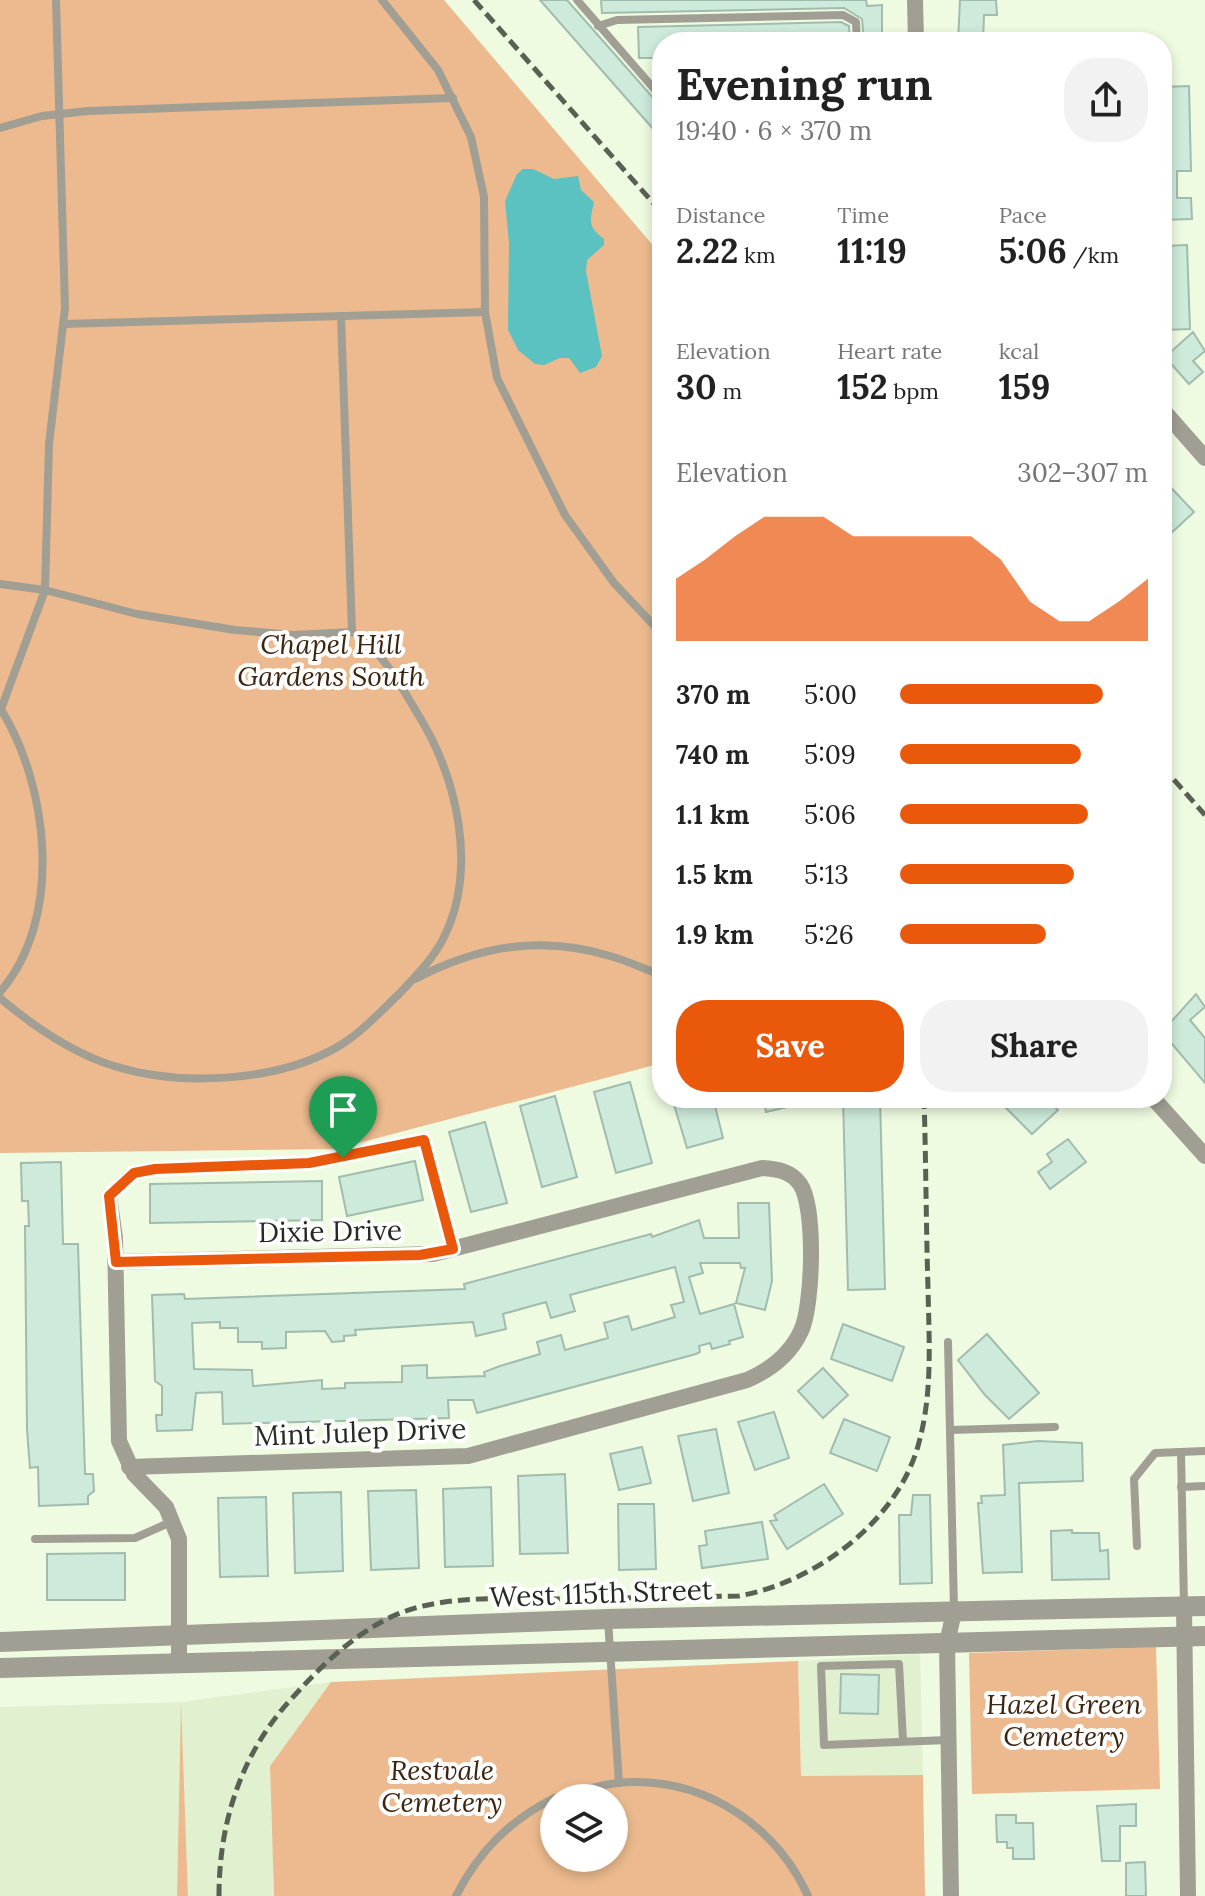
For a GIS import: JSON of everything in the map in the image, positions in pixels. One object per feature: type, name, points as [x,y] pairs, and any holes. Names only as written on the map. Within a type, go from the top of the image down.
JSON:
[{"type":"street","points":[[915,0],[916,32]]},
{"type":"street","points":[[1172,420],[1205,458]]},
{"type":"street","points":[[1162,1108],[1205,1156]]},
{"type":"street","name":"Dixie Drive","points":[[116,1262],[420,1255],[752,1170],[773,1169],[795,1178],[807,1199],[810,1303],[800,1334],[772,1367]]},
{"type":"street","points":[[109,1196],[116,1262],[118,1432],[129,1467],[166,1507],[173,1521],[182,1557],[179,1662]]},
{"type":"street","name":"Mint Julep Drive","points":[[129,1467],[468,1456],[747,1380],[772,1367]]},
{"type":"street","points":[[1188,1896],[1195,1606]]},
{"type":"street","name":"West 115th Street","points":[[0,1642],[608,1619],[1195,1606]]},
{"type":"street","points":[[951,1896],[947,1643],[954,1612]]},
{"type":"street","name":"West 115th Street","points":[[0,1668],[1195,1636]]},
{"type":"lane","points":[[0,584],[45,590],[124,611],[235,630],[293,635],[352,632],[364,638],[418,713],[443,758],[454,797],[459,845],[457,894],[443,939],[411,981],[369,1023],[338,1047],[296,1064],[224,1076],[166,1075],[98,1061],[58,1039],[0,995],[15,971],[32,926],[43,855],[31,776],[0,709],[45,590],[49,444],[65,308],[56,0]]},
{"type":"lane","points":[[382,0],[425,50],[471,137],[481,176],[485,224],[485,312],[497,378],[565,515],[614,583],[652,623]]},
{"type":"lane","points":[[577,0],[652,87]]},
{"type":"lane","points":[[598,26],[617,20],[843,15],[856,22],[856,32]]},
{"type":"lane","points":[[0,128],[59,113],[453,98]]},
{"type":"lane","points":[[63,324],[485,312]]},
{"type":"lane","points":[[341,316],[352,632]]},
{"type":"lane","points":[[411,981],[468,956],[543,943],[602,953],[652,971]]},
{"type":"lane","points":[[109,1196],[134,1173],[145,1171],[309,1163],[424,1140],[453,1249]]},
{"type":"lane","points":[[948,1342],[954,1612]]},
{"type":"lane","points":[[951,1430],[1055,1427]]},
{"type":"lane","points":[[1137,1546],[1134,1479],[1155,1453],[1205,1451]]},
{"type":"lane","points":[[1181,1452],[1181,1487],[1195,1606]]},
{"type":"lane","points":[[1181,1487],[1205,1486]]},
{"type":"lane","points":[[35,1539],[135,1538],[173,1521]]},
{"type":"lane","points":[[608,1619],[619,1783]]},
{"type":"lane","points":[[903,1741],[899,1664],[821,1666],[824,1745],[947,1740]]},
{"type":"lane","points":[[615,1784],[677,1786],[748,1819],[771,1837],[788,1858],[808,1896]]},
{"type":"lane","points":[[456,1896],[479,1855],[512,1823],[540,1806]]},
{"type":"shaded area","points":[[920,1654],[923,1775],[801,1777],[798,1661]]},
{"type":"shaded area","points":[[331,1682],[270,1766],[274,1896],[188,1896],[181,1723],[177,1896],[0,1896],[0,1707],[181,1702]]},
{"type":"green space","name":"Chapel Hill Gardens South","points":[[0,0],[444,0],[652,244],[652,1066],[336,1149],[0,1153]]},
{"type":"green space","name":"Hazel Green Cemetery","points":[[1156,1647],[1160,1789],[972,1794],[969,1653]]},
{"type":"green space","name":"Restvale Cemetery","points":[[798,1661],[801,1776],[923,1775],[925,1896],[274,1896],[270,1766],[331,1682]]},
{"type":"green space","points":[[181,1702],[188,1896],[177,1896]]},
{"type":"water","points":[[523,169],[533,169],[554,179],[578,176],[581,190],[594,202],[591,223],[604,239],[604,245],[587,260],[586,271],[602,356],[596,367],[580,373],[569,358],[560,358],[544,365],[535,364],[518,350],[508,330],[509,243],[505,201],[517,174]]},
{"type":"building","points":[[540,0],[567,0],[652,97],[652,128]]},
{"type":"building","points":[[601,0],[866,0],[867,6],[882,5],[882,32],[863,32],[862,19],[844,8],[602,13]]},
{"type":"building","points":[[960,0],[996,0],[997,15],[984,15],[983,32],[958,32]]},
{"type":"building","points":[[841,22],[849,26],[849,32],[652,32],[652,58],[639,58],[638,27]]},
{"type":"building","points":[[1189,86],[1191,171],[1177,171],[1177,198],[1191,198],[1192,219],[1172,220],[1172,87]]},
{"type":"building","points":[[1187,245],[1190,329],[1172,330],[1172,246]]},
{"type":"building","points":[[1193,332],[1205,351],[1193,361],[1203,372],[1189,384],[1172,365],[1172,351]]},
{"type":"building","points":[[1172,489],[1194,512],[1172,532]]},
{"type":"building","points":[[1196,994],[1205,1007],[1190,1020],[1205,1038],[1205,1083],[1172,1044],[1172,1021]]},
{"type":"building","points":[[630,1082],[652,1163],[616,1173],[594,1092]]},
{"type":"building","points":[[555,1096],[577,1177],[542,1187],[520,1106]]},
{"type":"building","points":[[675,1108],[716,1108],[723,1138],[687,1148]]},
{"type":"building","points":[[843,1108],[880,1108],[885,1289],[848,1290]]},
{"type":"building","points":[[1006,1108],[1058,1110],[1032,1134]]},
{"type":"building","points":[[485,1122],[507,1203],[471,1212],[449,1132]]},
{"type":"building","points":[[1068,1139],[1086,1162],[1050,1189],[1038,1172],[1052,1162],[1047,1154]]},
{"type":"building","points":[[415,1161],[423,1200],[347,1216],[339,1177]]},
{"type":"building","points":[[61,1162],[63,1244],[78,1244],[85,1474],[93,1474],[94,1491],[88,1496],[88,1504],[39,1506],[38,1467],[30,1468],[27,1430],[25,1226],[29,1226],[28,1201],[22,1201],[21,1163]]},
{"type":"building","points":[[322,1181],[322,1220],[150,1223],[150,1184]]},
{"type":"building","points":[[738,1203],[769,1203],[772,1281],[765,1310],[736,1303],[745,1268],[741,1268],[740,1263],[700,1263],[703,1273],[689,1277],[700,1314],[734,1304],[743,1337],[729,1341],[730,1344],[712,1349],[710,1343],[699,1346],[700,1352],[696,1354],[477,1413],[473,1400],[448,1400],[449,1418],[223,1424],[222,1392],[196,1393],[192,1430],[157,1431],[156,1415],[162,1415],[162,1386],[155,1381],[152,1295],[184,1294],[185,1299],[465,1289],[464,1284],[651,1234],[652,1237],[699,1220],[704,1238],[739,1238]],"holes":[[[675,1267],[684,1302],[671,1305],[675,1317],[632,1330],[628,1316],[604,1323],[608,1338],[565,1350],[561,1335],[537,1342],[540,1354],[484,1372],[485,1376],[427,1378],[427,1365],[402,1366],[402,1382],[345,1383],[345,1388],[322,1389],[322,1380],[253,1386],[252,1370],[194,1369],[192,1323],[220,1322],[220,1328],[238,1328],[238,1342],[262,1342],[262,1349],[286,1348],[286,1332],[325,1331],[332,1342],[356,1335],[355,1330],[473,1322],[476,1336],[506,1329],[503,1314],[546,1302],[551,1318],[575,1311],[570,1295]]]},
{"type":"building","points":[[843,1324],[904,1347],[892,1381],[831,1359]]},
{"type":"building","points":[[987,1334],[1039,1393],[1009,1419],[985,1395],[958,1360]]},
{"type":"building","points":[[823,1368],[848,1395],[823,1418],[798,1391]]},
{"type":"building","points":[[774,1412],[789,1458],[755,1470],[738,1422]]},
{"type":"building","points":[[844,1419],[890,1437],[877,1471],[830,1453]]},
{"type":"building","points":[[716,1429],[729,1493],[693,1501],[678,1436]]},
{"type":"building","points":[[1038,1441],[1082,1443],[1083,1481],[1019,1483],[1022,1572],[983,1573],[978,1503],[982,1503],[981,1496],[1005,1495],[1003,1445]]},
{"type":"building","points":[[642,1447],[651,1483],[619,1490],[610,1454]]},
{"type":"building","points":[[565,1474],[568,1553],[520,1554],[518,1476]]},
{"type":"building","points":[[824,1484],[843,1514],[787,1549],[770,1521],[777,1520],[774,1515]]},
{"type":"building","points":[[491,1487],[493,1566],[445,1567],[443,1489]]},
{"type":"building","points":[[416,1490],[419,1568],[371,1570],[368,1491]]},
{"type":"building","points":[[341,1492],[343,1571],[295,1573],[293,1493]]},
{"type":"building","points":[[913,1495],[930,1495],[932,1583],[900,1584],[899,1515],[911,1515]]},
{"type":"building","points":[[266,1497],[268,1576],[220,1577],[218,1498]]},
{"type":"building","points":[[618,1504],[654,1504],[656,1569],[619,1570]]},
{"type":"building","points":[[762,1522],[768,1559],[702,1568],[699,1546],[707,1545],[705,1531]]},
{"type":"building","points":[[1072,1530],[1072,1533],[1099,1533],[1100,1551],[1108,1550],[1109,1579],[1052,1580],[1051,1531]]},
{"type":"building","points":[[125,1553],[125,1600],[47,1600],[47,1554]]},
{"type":"building","points":[[841,1674],[879,1675],[878,1714],[840,1713]]},
{"type":"building","points":[[1136,1804],[1136,1826],[1120,1826],[1120,1861],[1102,1861],[1097,1806]]},
{"type":"building","points":[[996,1815],[1016,1815],[1016,1823],[1033,1823],[1034,1859],[1013,1859],[1013,1848],[1007,1848],[1007,1842],[997,1842]]},
{"type":"building","points":[[1145,1862],[1146,1896],[1126,1896],[1126,1863]]},
{"type":"railway","points":[[474,0],[652,202]]},
{"type":"railway","points":[[1172,777],[1205,815]]},
{"type":"railway","points":[[219,1896],[223,1841],[229,1814],[247,1764],[260,1740],[276,1717],[316,1673],[339,1651],[378,1624],[412,1609],[473,1599],[739,1596],[768,1589],[823,1563],[872,1524],[907,1474],[918,1446],[926,1407],[929,1348],[924,1108]]},
{"type":"route","points":[[424,1140],[453,1249],[420,1255],[116,1262],[109,1196],[134,1173],[155,1169],[309,1163],[343,1158],[424,1140]]}]
